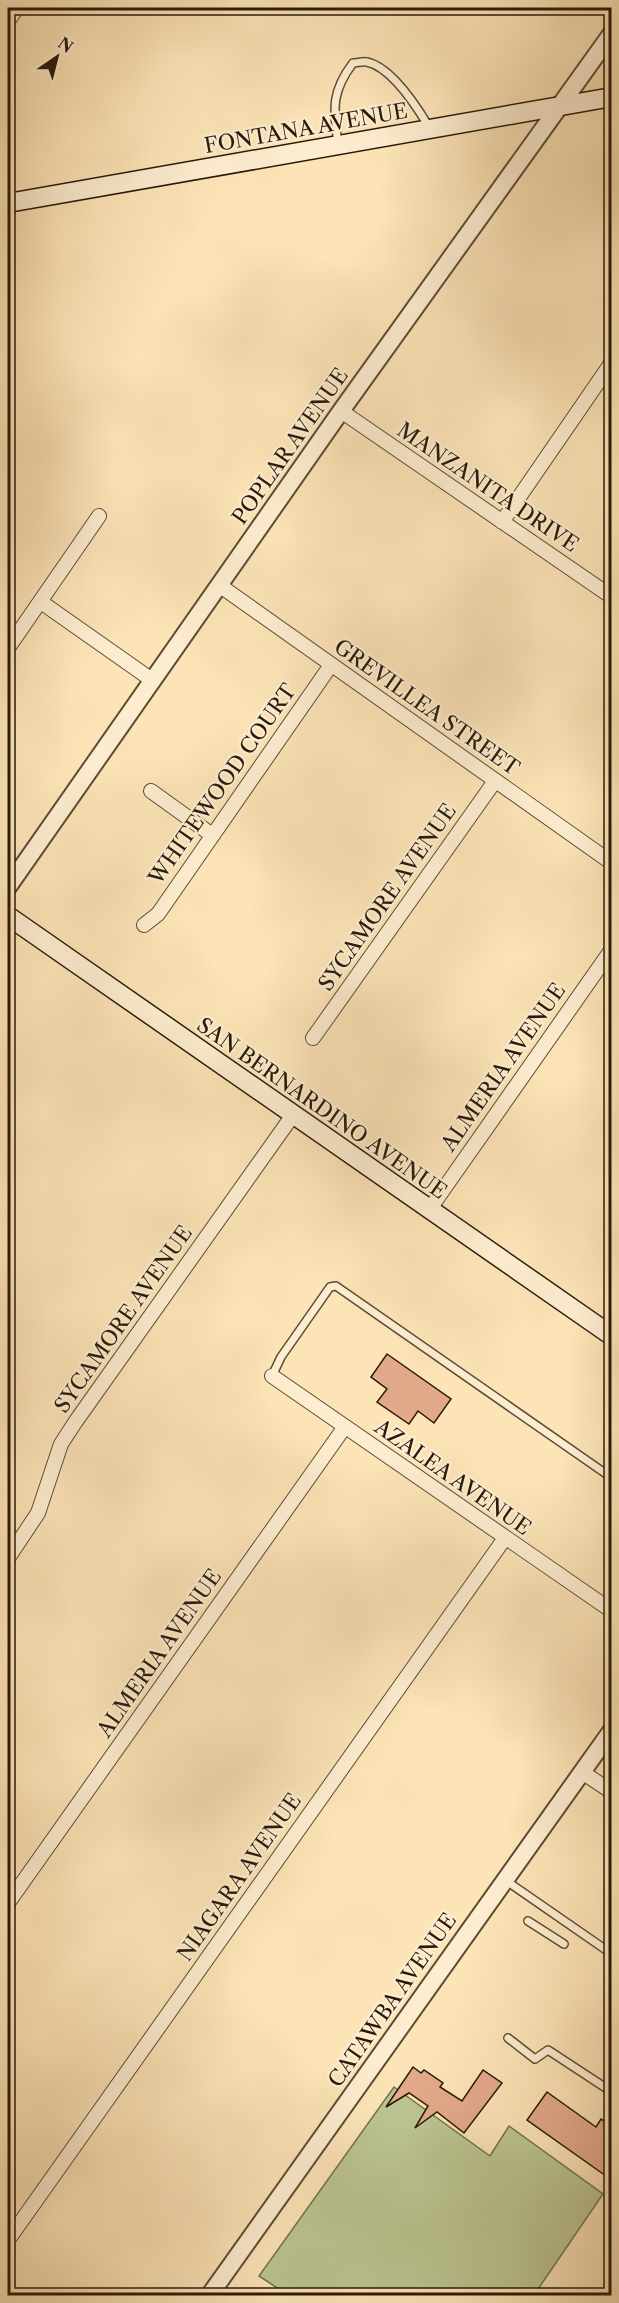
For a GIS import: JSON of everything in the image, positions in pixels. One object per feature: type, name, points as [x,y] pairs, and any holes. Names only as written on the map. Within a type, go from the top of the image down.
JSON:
[{"type":"main road","name":"FONTANA AVENUE","points":[[8,203],[612,97]]},
{"type":"main road","name":"SAN BERNARDINO AVENUE","points":[[8,916],[612,1336]]},
{"type":"street","points":[[8,21],[17,8]]},
{"type":"street","name":"POPLAR AVENUE","points":[[8,887],[341,411],[612,33]]},
{"type":"street","points":[[502,522],[612,362]]},
{"type":"street","name":"MANZANITA DRIVE","points":[[341,411],[612,597]]},
{"type":"street","points":[[8,648],[99,516]]},
{"type":"street","name":"GREVILLEA STREET","points":[[219,585],[612,863]]},
{"type":"street","points":[[41,602],[152,680]]},
{"type":"street","name":"WHITEWOOD COURT","points":[[144,925],[158,914],[332,665]]},
{"type":"street","name":"SYCAMORE AVENUE","points":[[313,1038],[495,781]]},
{"type":"street","points":[[151,792],[212,835]]},
{"type":"street","name":"ALMERIA AVENUE","points":[[429,1210],[612,949]]},
{"type":"street","name":"SYCAMORE AVENUE","points":[[8,1558],[38,1512],[61,1444],[293,1114]]},
{"type":"street","name":"AZALEA AVENUE","points":[[272,1376],[344,1428],[612,1611]]},
{"type":"street","name":"ALMERIA AVENUE","points":[[8,1903],[344,1428]]},
{"type":"street","name":"NIAGARA AVENUE","points":[[8,2240],[505,1538]]},
{"type":"street","name":"CATAWBA AVENUE","points":[[209,2295],[612,1730]]},
{"type":"street","points":[[582,1772],[612,1792]]},
{"type":"lane","points":[[338,146],[333,106],[344,75],[352,63],[368,62],[394,79],[411,97],[430,129]]},
{"type":"lane","points":[[272,1376],[280,1357],[330,1287],[336,1286],[612,1478]]},
{"type":"lane","points":[[505,1880],[612,1954]]},
{"type":"lane","points":[[528,1921],[564,1944]]},
{"type":"lane","points":[[508,2038],[535,2059],[548,2050],[612,2092]]},
{"type":"green space","points":[[394,2087],[490,2156],[509,2126],[603,2194],[534,2295],[288,2295],[259,2276]]},
{"type":"building","points":[[387,1354],[451,1399],[434,1423],[418,1411],[409,1424],[377,1402],[387,1389],[371,1377]]},
{"type":"building","points":[[413,2067],[421,2073],[424,2070],[443,2083],[440,2087],[462,2101],[483,2070],[502,2083],[464,2133],[437,2112],[415,2128],[428,2106],[409,2093],[386,2107]]},
{"type":"building","points":[[547,2092],[596,2127],[601,2119],[612,2126],[612,2167],[606,2176],[527,2120]]}]
